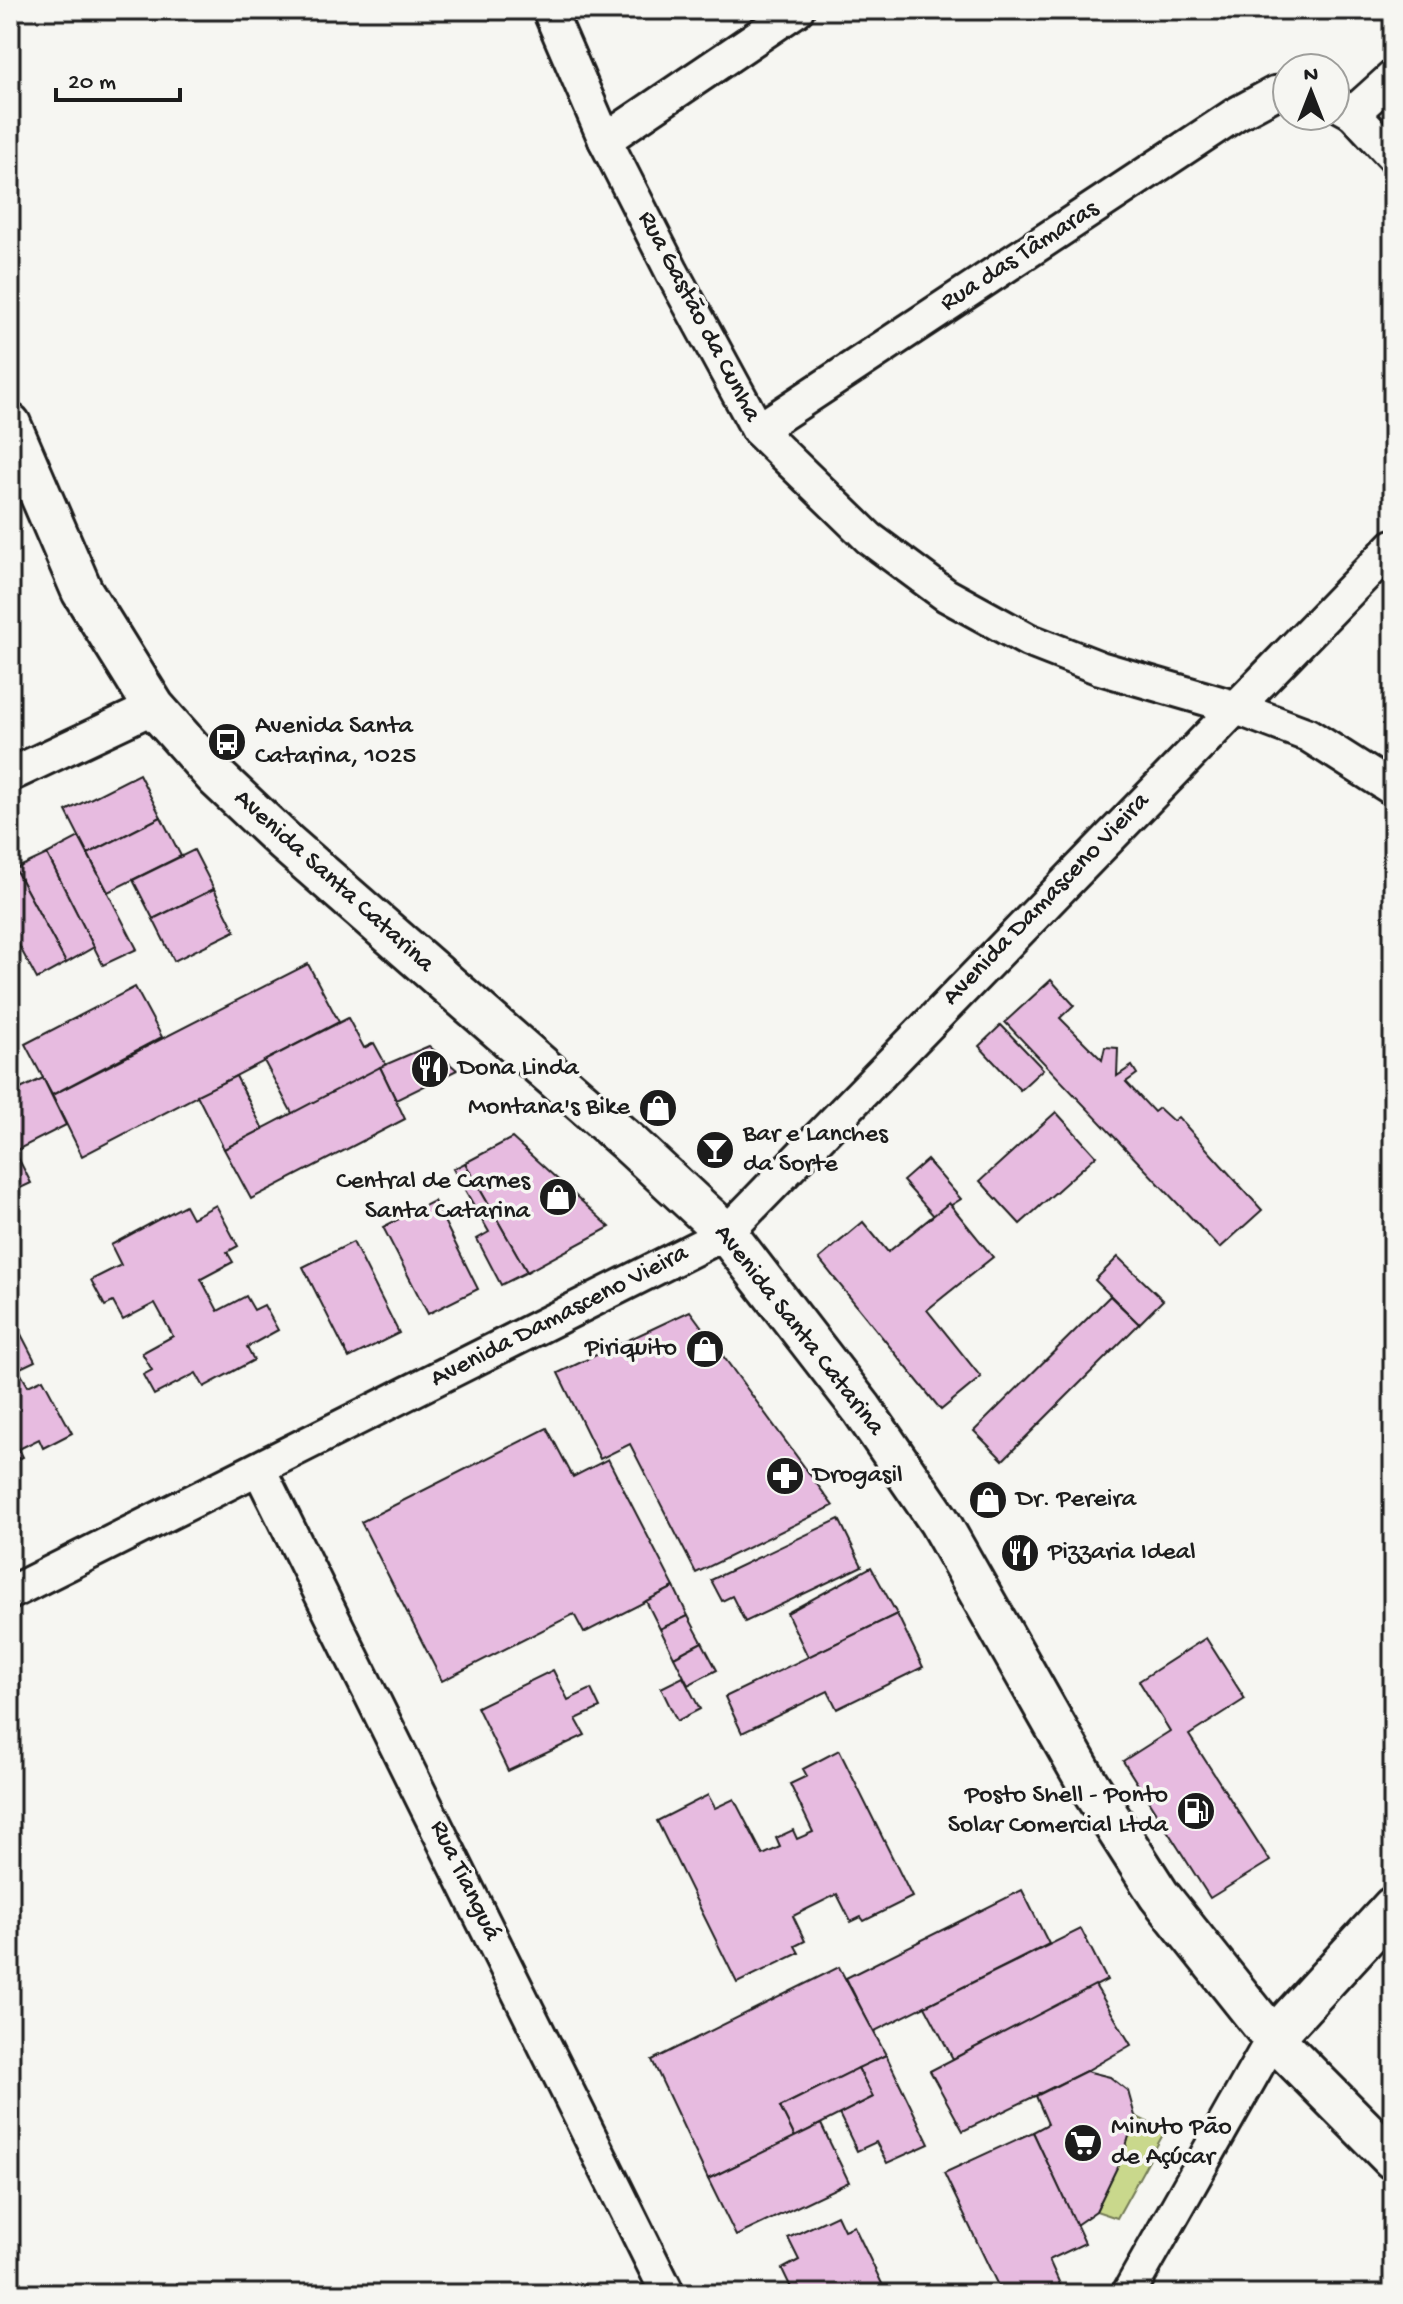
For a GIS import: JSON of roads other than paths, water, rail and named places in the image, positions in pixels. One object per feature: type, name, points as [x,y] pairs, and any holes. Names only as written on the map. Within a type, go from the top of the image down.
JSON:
[{"type":"street","name":"Rua Gastão da Cunha","points":[[549,10],[605,140],[758,430],[869,538],[946,595],[1028,640],[1100,668],[1234,707],[1308,735],[1393,789]]},
{"type":"street","points":[[605,140],[797,10]]},
{"type":"street","points":[[1351,104],[1393,77]]},
{"type":"street","name":"Rua das Tâmaras","points":[[758,430],[1236,114],[1271,95]]},
{"type":"street","points":[[1351,115],[1393,156]]},
{"type":"street","name":"Avenida Santa Catarina","points":[[10,424],[82,591],[154,707],[217,778],[286,843],[629,1143],[726,1233],[862,1409],[939,1521],[1088,1784],[1159,1895],[1273,2038],[1393,2159]]},
{"type":"street","name":"Avenida Damasceno Vieira","points":[[10,1593],[726,1233],[1393,546]]},
{"type":"street","points":[[10,775],[154,707]]},
{"type":"street","name":"Rua Tianguá","points":[[259,1469],[668,2294]]},
{"type":"street","points":[[1128,2294],[1273,2038],[1393,1907]]},
{"type":"place","name":"Avenida Santa Catarina, 1025","points":[[227,742]]},
{"type":"place","name":"Dona Linda","points":[[430,1069]]},
{"type":"place","name":"Montana's Bike","points":[[658,1108]]},
{"type":"place","name":"Bar e Lanches da Sorte","points":[[715,1150]]},
{"type":"place","name":"Central de Carnes Santa Catarina","points":[[558,1197]]},
{"type":"place","name":"Piriquito","points":[[705,1349]]},
{"type":"place","name":"Drogasil","points":[[785,1476]]},
{"type":"place","name":"Dr. Pereira","points":[[988,1500]]},
{"type":"place","name":"Pizzaria Ideal","points":[[1020,1553]]},
{"type":"place","name":"Posto Shell - Ponto Solar Comercial Ltda","points":[[1196,1811]]},
{"type":"place","name":"Minuto Pão de Açúcar","points":[[1083,2143]]}]
